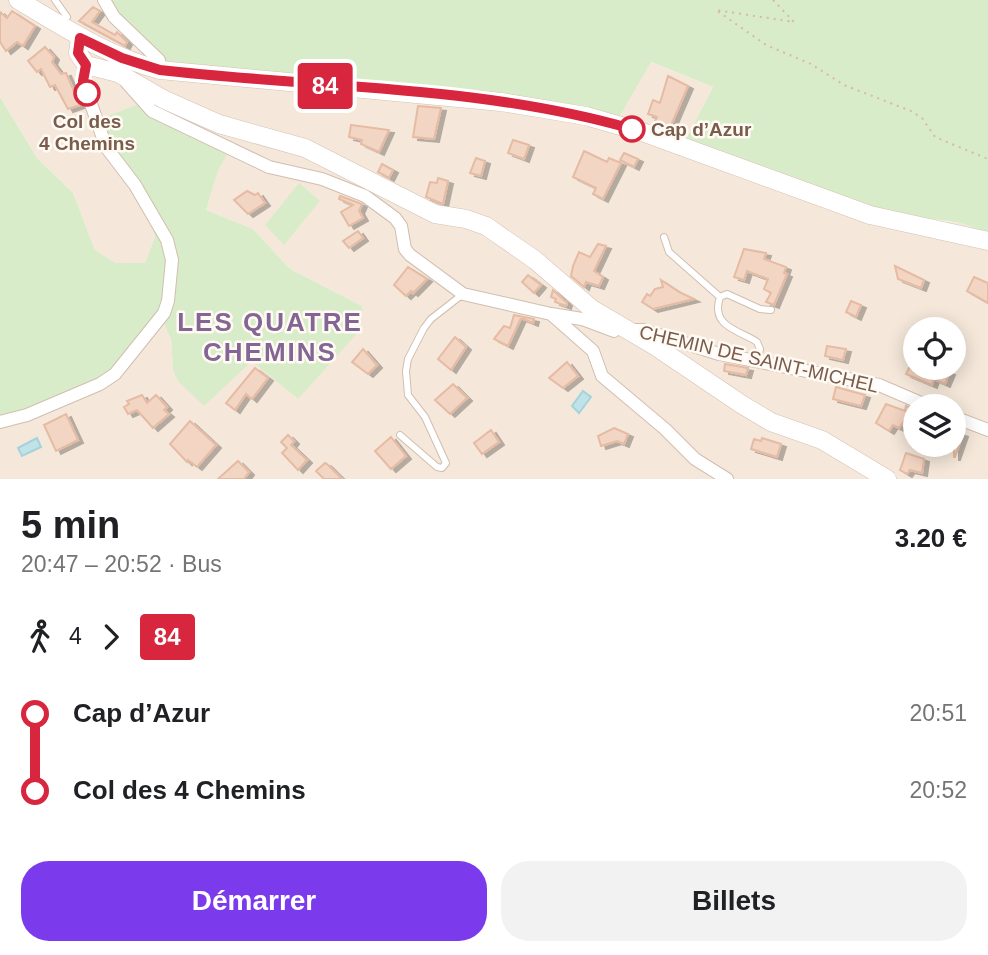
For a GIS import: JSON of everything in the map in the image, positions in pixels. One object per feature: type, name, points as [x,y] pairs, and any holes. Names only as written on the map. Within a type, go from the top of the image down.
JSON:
[{"type":"main road","points":[[30,3],[80,38],[122,58],[160,70],[501,102],[586,116],[645,133],[870,215],[988,241]]},
{"type":"main road","points":[[80,38],[78,53],[86,65],[128,78],[198,116],[305,148],[435,214],[466,219],[486,226],[535,260],[592,309],[629,330],[741,404],[771,422],[822,440],[887,479]]},
{"type":"street","points":[[104,0],[114,18],[159,60],[160,70]]},
{"type":"street","points":[[0,422],[27,415],[100,384],[115,374],[164,313],[168,301],[172,260],[167,240],[135,185],[106,147],[83,81],[86,65]]},
{"type":"street","points":[[128,78],[127,83],[139,100],[168,119],[269,167],[322,180],[365,196],[395,218],[401,226],[405,249],[410,255],[463,294]]},
{"type":"street","name":"CHEMIN DE SAINT-MICHEL","points":[[463,294],[582,319],[615,331],[643,330],[692,347],[880,385],[903,395]]},
{"type":"street","points":[[551,314],[593,351],[602,376],[665,429],[695,459],[727,479]]},
{"type":"street","points":[[966,422],[988,430]]},
{"type":"lane","points":[[55,0],[67,17]]},
{"type":"lane","points":[[664,237],[669,252],[720,297]]},
{"type":"lane","points":[[400,435],[437,467],[442,468],[446,463],[425,417],[408,395],[406,371],[408,359],[430,319],[463,294]]},
{"type":"lane","points":[[720,297],[727,294],[760,309],[771,310]]},
{"type":"lane","points":[[720,297],[720,321],[726,327],[757,342],[760,349],[757,362]]},
{"type":"path","points":[[774,0],[794,22],[752,13],[716,10],[766,45],[811,64],[844,85],[911,111],[922,118],[935,137],[988,159]]},
{"type":"shaded area","points":[[0,0],[110,0],[617,119],[650,62],[713,87],[684,143],[923,220],[961,223],[988,233],[988,479],[0,479],[0,418],[159,312],[171,339],[173,370],[252,360],[298,399],[362,306],[290,269],[253,229],[206,210],[218,171],[230,147],[138,104],[102,118],[139,183],[155,237],[145,263],[116,263],[95,250],[73,193],[37,158],[0,97]]},
{"type":"green space","points":[[110,0],[988,0],[988,233],[961,223],[890,213],[684,143],[713,87],[651,62],[618,119],[171,65],[129,31]]},
{"type":"green space","points":[[0,97],[37,158],[73,193],[95,250],[116,263],[145,263],[155,237],[139,184],[111,145],[102,118],[138,104],[231,147],[218,171],[206,210],[253,229],[290,269],[362,306],[361,329],[298,399],[252,361],[204,406],[178,381],[173,370],[171,339],[159,313],[107,376],[58,400],[0,418]]},
{"type":"green space","points":[[299,183],[320,201],[284,245],[265,225]]},
{"type":"water","points":[[583,391],[591,397],[579,413],[572,406]]},
{"type":"water","points":[[37,438],[41,447],[22,456],[18,448]]},
{"type":"building","points":[[93,7],[100,11],[92,22],[115,35],[117,32],[127,42],[125,46],[79,21]]},
{"type":"building","points":[[12,11],[35,26],[23,46],[17,42],[6,51],[0,42],[0,12],[7,18]]},
{"type":"building","points":[[45,47],[54,57],[52,62],[61,74],[66,73],[80,105],[68,109],[55,85],[50,87],[41,69],[37,72],[28,61]]},
{"type":"building","points":[[668,76],[688,86],[669,130],[654,124],[657,117],[648,114],[653,100],[660,103]]},
{"type":"building","points":[[418,106],[441,108],[434,139],[413,137]]},
{"type":"building","points":[[351,125],[389,130],[379,152],[361,144],[362,140],[349,137]]},
{"type":"building","points":[[513,140],[529,145],[524,159],[508,153]]},
{"type":"building","points":[[584,151],[607,162],[609,158],[621,163],[603,199],[593,194],[596,188],[573,177]]},
{"type":"building","points":[[624,153],[638,159],[634,167],[620,160]]},
{"type":"building","points":[[476,158],[485,161],[481,176],[470,173]]},
{"type":"building","points":[[382,164],[393,170],[389,178],[378,172]]},
{"type":"building","points":[[438,178],[448,181],[443,204],[426,197],[430,182],[437,183]]},
{"type":"building","points":[[247,191],[255,195],[258,193],[265,203],[248,214],[234,200]]},
{"type":"building","points":[[340,196],[362,204],[359,211],[363,218],[349,226],[341,212],[353,205],[339,199]]},
{"type":"building","points":[[358,231],[363,238],[349,248],[343,241]]},
{"type":"building","points":[[598,244],[606,246],[594,271],[603,277],[599,286],[586,282],[584,287],[571,276],[573,266],[579,252],[590,257]]},
{"type":"building","points":[[744,249],[766,253],[764,259],[786,267],[784,273],[787,274],[774,305],[766,302],[771,293],[764,289],[768,279],[747,271],[744,280],[734,277]]},
{"type":"building","points":[[895,266],[924,280],[921,288],[898,279]]},
{"type":"building","points":[[408,267],[427,279],[406,296],[394,285]]},
{"type":"building","points":[[528,275],[541,285],[534,293],[522,282]]},
{"type":"building","points":[[974,277],[988,283],[988,303],[967,291]]},
{"type":"building","points":[[661,280],[694,299],[653,309],[642,302],[647,294],[650,296],[655,289],[663,287]]},
{"type":"building","points":[[553,290],[567,303],[566,306],[555,302],[556,299],[551,297]]},
{"type":"building","points":[[851,301],[861,305],[856,317],[846,312]]},
{"type":"building","points":[[514,315],[534,319],[533,323],[521,318],[508,346],[494,339],[504,326],[510,328]]},
{"type":"building","points":[[455,337],[466,347],[451,370],[438,359]]},
{"type":"building","points":[[827,346],[846,349],[843,360],[825,356]]},
{"type":"building","points":[[363,349],[377,365],[368,374],[352,362]]},
{"type":"building","points":[[567,362],[578,376],[563,388],[549,378]]},
{"type":"building","points":[[725,364],[748,368],[746,375],[724,371]]},
{"type":"building","points":[[255,368],[268,378],[252,399],[246,394],[235,410],[226,403]]},
{"type":"building","points":[[920,380],[934,380],[932,385]]},
{"type":"building","points":[[453,384],[467,398],[450,414],[435,400]]},
{"type":"building","points":[[836,387],[865,395],[861,406],[833,399]]},
{"type":"building","points":[[142,395],[147,403],[156,395],[167,407],[164,410],[169,414],[153,428],[137,410],[128,414],[124,407],[129,404],[127,401]]},
{"type":"building","points":[[886,404],[903,410],[903,423],[899,428],[893,425],[889,431],[876,423]]},
{"type":"building","points":[[66,414],[78,440],[56,451],[44,425]]},
{"type":"building","points":[[190,421],[216,445],[197,467],[188,460],[187,462],[170,444]]},
{"type":"building","points":[[614,428],[628,434],[624,444],[617,441],[601,446],[598,436]]},
{"type":"building","points":[[491,430],[499,442],[482,454],[474,443]]},
{"type":"building","points":[[288,435],[294,441],[291,445],[307,460],[298,470],[282,453],[287,448],[281,442]]},
{"type":"building","points":[[391,437],[406,456],[391,469],[375,451]]},
{"type":"building","points":[[762,438],[781,444],[777,457],[751,449],[754,439],[761,441]]},
{"type":"building","points":[[905,457],[924,459],[922,473],[910,470],[907,474],[900,470]]},
{"type":"building","points":[[238,461],[249,472],[244,479],[218,479]]},
{"type":"building","points":[[325,463],[342,479],[324,479],[316,471]]},
{"type":"bus line","name":"84","points":[[87,93],[83,81],[86,65],[78,53],[80,38],[122,58],[160,70],[501,102],[586,116],[632,129]]},
{"type":"place","name":"Col des 4 Chemins","points":[[87,93]]},
{"type":"place","name":"Cap d’Azur","points":[[632,129]]},
{"type":"district","name":"LES QUATRE CHEMINS","points":[[270,337]]}]
